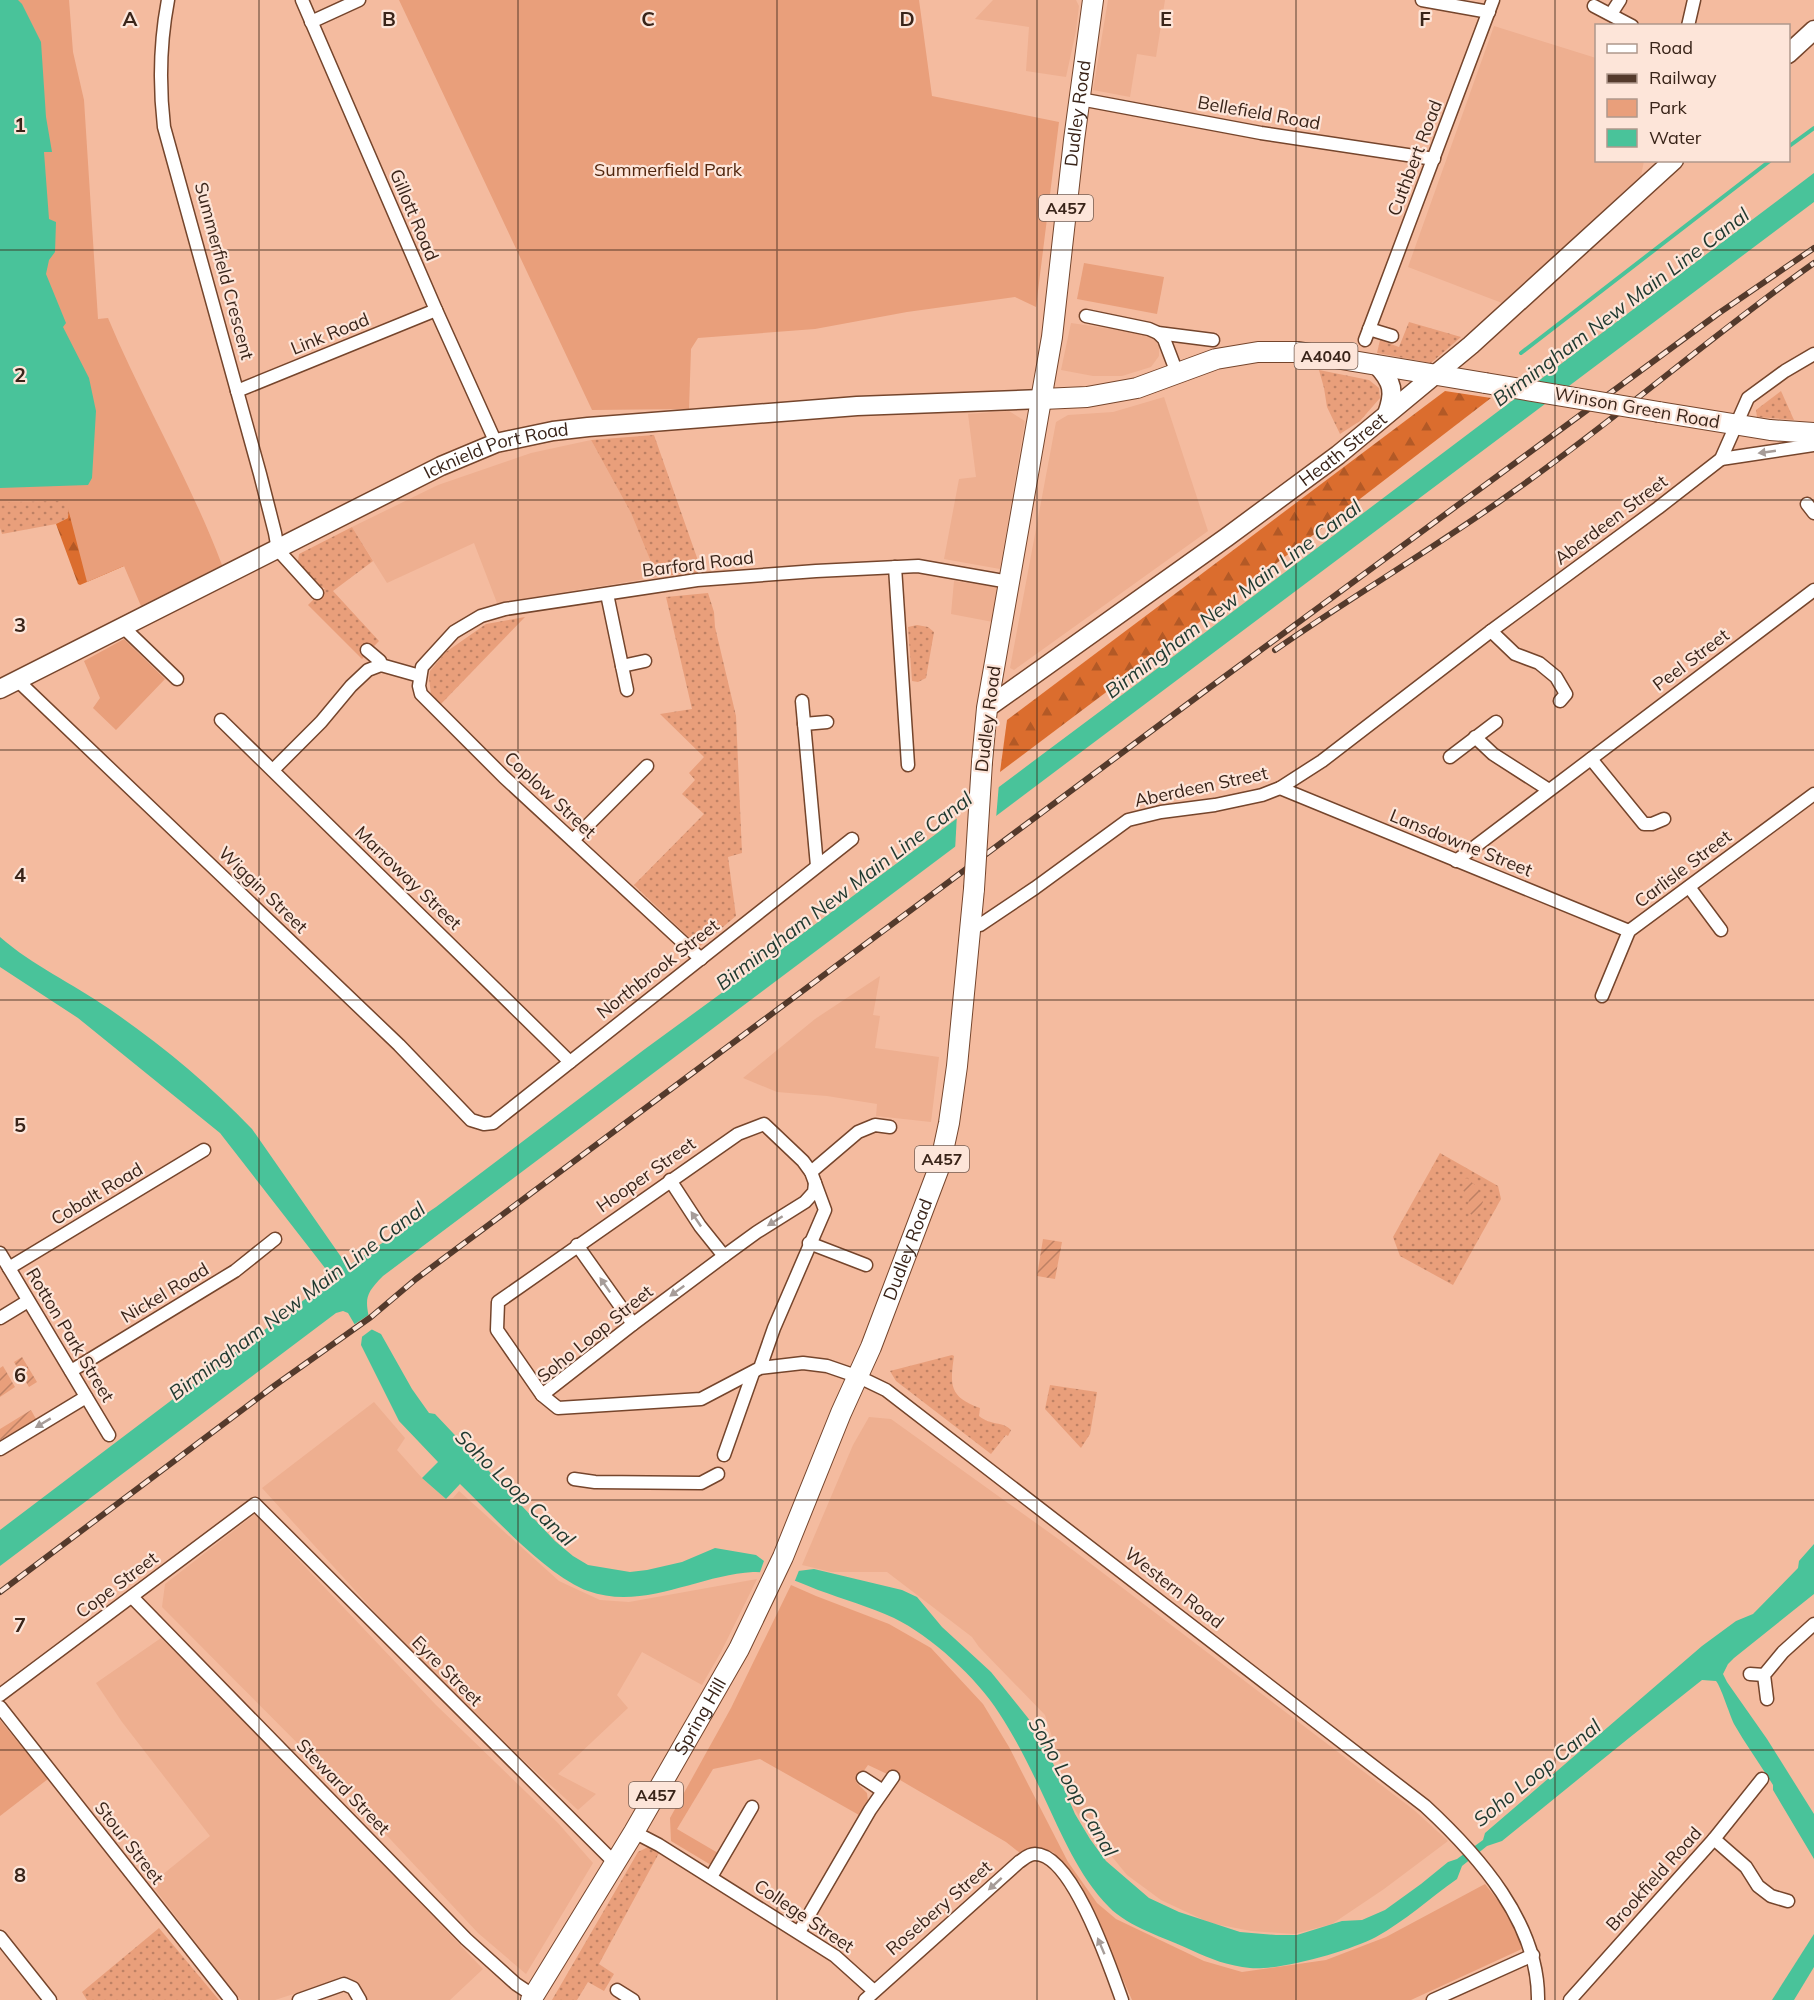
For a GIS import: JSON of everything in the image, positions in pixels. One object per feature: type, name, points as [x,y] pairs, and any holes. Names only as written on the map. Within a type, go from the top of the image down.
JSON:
[{"type":"main road","name":"Dudley Road","points":[[771,1584],[859,1377],[940,1165],[949,1123],[971,927],[987,708],[1052,337],[1080,99],[1088,6]]},
{"type":"main road","points":[[1790,52],[1814,30]]},
{"type":"main road","name":"Heath Street","points":[[987,708],[1338,455],[1533,291],[1658,167]]},
{"type":"main road","name":"Winson Green Road","points":[[1042,399],[1087,397],[1137,388],[1216,359],[1258,352],[1299,352],[1737,425],[1814,433]]},
{"type":"main road","points":[[1377,365],[1387,375],[1391,386],[1392,399],[1387,414]]},
{"type":"main road","name":"Icknield Port Road","points":[[0,688],[441,466],[496,443],[553,431],[644,422],[856,406],[1042,399]]},
{"type":"main road","name":"Spring Hill","points":[[532,1998],[634,1832],[739,1649],[771,1584]]},
{"type":"street","name":"Summerfield Crescent","points":[[168,0],[161,61],[161,98],[165,127],[278,550]]},
{"type":"street","name":"Gillott Road","points":[[302,0],[496,443]]},
{"type":"street","points":[[311,22],[359,0]]},
{"type":"street","points":[[1422,0],[1491,6]]},
{"type":"street","points":[[1611,14],[1620,0]]},
{"type":"street","points":[[1688,24],[1694,0]]},
{"type":"street","name":"Cuthbert Road","points":[[1392,336],[1367,334],[1491,6]]},
{"type":"street","points":[[1594,6],[1628,24]]},
{"type":"street","name":"Bellefield Road","points":[[1080,99],[1261,133],[1434,159]]},
{"type":"street","name":"Link Road","points":[[237,391],[436,310]]},
{"type":"street","points":[[1086,316],[1149,329],[1158,333],[1213,340]]},
{"type":"street","points":[[1158,333],[1164,339],[1177,373]]},
{"type":"street","name":"Aberdeen Street","points":[[971,927],[980,925],[1035,888],[1128,820],[1161,812],[1262,795],[1280,788],[1322,761],[1721,459],[1748,398],[1785,371],[1814,354]]},
{"type":"street","points":[[1721,459],[1814,445]]},
{"type":"street","points":[[278,550],[316,593]]},
{"type":"street","name":"Barford Road","points":[[420,676],[422,667],[454,632],[482,616],[505,609],[697,580],[895,567],[918,566],[1009,582]]},
{"type":"street","points":[[895,567],[908,765]]},
{"type":"street","name":"Peel Street","points":[[1456,861],[1814,590]]},
{"type":"street","points":[[607,594],[627,690]]},
{"type":"street","points":[[122,626],[177,679]]},
{"type":"street","points":[[1491,631],[1515,654],[1539,663],[1556,677],[1566,694],[1560,701]]},
{"type":"street","points":[[368,650],[380,661],[381,665]]},
{"type":"street","points":[[622,666],[645,661]]},
{"type":"street","points":[[273,770],[368,670],[381,665],[420,676]]},
{"type":"street","name":"Coplow Street","points":[[420,676],[421,694],[504,777],[701,958]]},
{"type":"street","name":"Wiggin Street","points":[[17,680],[399,1045],[471,1120],[484,1124]]},
{"type":"street","points":[[802,701],[817,866]]},
{"type":"street","name":"Marroway Street","points":[[221,720],[570,1062]]},
{"type":"street","points":[[804,724],[827,722]]},
{"type":"street","points":[[1450,756],[1496,722]]},
{"type":"street","points":[[1474,737],[1493,754],[1549,790]]},
{"type":"street","points":[[1591,759],[1644,824],[1652,824],[1664,819]]},
{"type":"street","points":[[573,840],[647,766]]},
{"type":"street","name":"Lansdowne Street","points":[[1280,788],[1629,931]]},
{"type":"street","name":"Carlisle Street","points":[[1602,996],[1629,931],[1814,794]]},
{"type":"street","name":"Northbrook Street","points":[[484,1124],[493,1123],[852,839]]},
{"type":"street","points":[[1689,887],[1721,930]]},
{"type":"street","name":"Hooper Street","points":[[542,1395],[497,1330],[498,1302],[738,1134],[764,1124],[803,1161],[813,1177],[825,1210],[809,1243],[724,1455]]},
{"type":"street","points":[[813,1177],[858,1132],[875,1125],[890,1127]]},
{"type":"street","name":"Cobalt Road","points":[[3,1260],[204,1150]]},
{"type":"street","name":"Soho Loop Street","points":[[813,1177],[814,1192],[805,1202],[724,1256],[542,1395],[558,1408],[701,1399],[757,1371],[802,1363],[827,1366],[859,1377]]},
{"type":"street","points":[[670,1180],[700,1226],[724,1256]]},
{"type":"street","name":"Nickel Road","points":[[71,1371],[235,1271],[275,1239]]},
{"type":"street","points":[[809,1243],[866,1265]]},
{"type":"street","points":[[577,1245],[633,1324]]},
{"type":"street","name":"Rotton Park Street","points":[[3,1260],[109,1435]]},
{"type":"street","points":[[0,1318],[28,1301]]},
{"type":"street","name":"Western Road","points":[[859,1377],[886,1390],[1133,1579],[1425,1806],[1460,1838],[1509,1904],[1533,1955],[1538,2000]]},
{"type":"street","points":[[0,1449],[86,1397]]},
{"type":"street","points":[[574,1479],[595,1482],[701,1483],[718,1474]]},
{"type":"street","name":"Cope Street","points":[[0,1695],[255,1504]]},
{"type":"street","name":"Eyre Street","points":[[255,1504],[615,1863]]},
{"type":"street","name":"Steward Street","points":[[132,1597],[466,1939],[532,1998]]},
{"type":"street","points":[[1767,1699],[1764,1675],[1783,1652],[1814,1624]]},
{"type":"street","points":[[1750,1674],[1764,1675]]},
{"type":"street","name":"Stour Street","points":[[0,1707],[231,2000]]},
{"type":"street","points":[[799,1932],[893,1777]]},
{"type":"street","points":[[863,1778],[883,1791]]},
{"type":"street","name":"Brookfield Road","points":[[1570,2000],[1714,1839],[1762,1779]]},
{"type":"street","points":[[711,1877],[752,1807]]},
{"type":"street","name":"College Street","points":[[634,1832],[711,1877],[835,1956],[869,1996]]},
{"type":"street","points":[[1714,1839],[1746,1868],[1755,1890],[1788,1901]]},
{"type":"street","name":"Rosebery Street","points":[[869,1996],[1028,1855],[1036,1854],[1059,1868],[1080,1897],[1122,2000]]},
{"type":"street","points":[[0,1937],[50,2000]]},
{"type":"street","points":[[1433,2000],[1533,1955]]},
{"type":"street","points":[[299,2000],[344,1984],[353,1988],[360,2000]]},
{"type":"street","points":[[617,1990],[633,2000]]},
{"type":"shaded area","points":[[993,0],[1076,0],[1079,6],[1076,31],[1066,77],[1026,71],[1029,27],[975,19]]},
{"type":"shaded area","points":[[1108,0],[1165,0],[1156,57],[1137,54],[1130,97],[1093,90]]},
{"type":"shaded area","points":[[1494,26],[1595,58],[1595,162],[1644,162],[1641,176],[1502,303],[1408,267]]},
{"type":"shaded area","points":[[1071,323],[1152,335],[1159,346],[1159,356],[1151,367],[1122,376],[1093,376],[1061,370]]},
{"type":"shaded area","points":[[1164,397],[1208,531],[1014,670],[1010,668],[1056,422],[1068,415],[1113,412]]},
{"type":"shaded area","points":[[1009,411],[1025,421],[1000,569],[944,559],[959,479],[976,477],[968,414]]},
{"type":"shaded area","points":[[591,440],[631,513],[657,577],[497,603],[474,543],[387,583],[352,527],[438,485],[531,453]]},
{"type":"shaded area","points":[[954,581],[997,587],[993,622],[951,614]]},
{"type":"shaded area","points":[[880,976],[873,1015],[880,1016],[875,1048],[939,1057],[931,1122],[876,1116],[877,1104],[827,1096],[777,1092],[743,1078],[815,1019]]},
{"type":"shaded area","points":[[374,1402],[405,1438],[397,1450],[422,1478],[446,1499],[453,1498],[459,1491],[559,1581],[600,1600],[629,1602],[757,1579],[702,1685],[642,1652],[617,1695],[628,1708],[558,1774],[596,1794],[578,1810],[443,1687],[262,1488]]},
{"type":"shaded area","points":[[869,1417],[891,1419],[1061,1541],[1414,1810],[1448,1841],[1332,1924],[1294,1934],[1251,1931],[1210,1923],[1161,1900],[1127,1875],[1078,1815],[1058,1778],[1062,1769],[1045,1715],[972,1637],[887,1572],[831,1572],[802,1565],[853,1445]]},
{"type":"shaded area","points":[[255,1514],[436,1705],[558,1823],[593,1863],[526,1974],[478,1933],[348,1794],[162,1607],[165,1584]]},
{"type":"shaded area","points":[[161,1638],[330,1809],[483,1969],[450,2000],[365,2000],[356,1987],[343,1978],[275,2000],[241,2000],[219,1973],[151,1884],[210,1836],[122,1722],[96,1683]]},
{"type":"green space","points":[[0,0],[69,0],[73,52],[84,100],[98,319],[108,318],[196,502],[222,565],[141,606],[124,566],[87,582],[66,501],[0,502]]},
{"type":"green space","name":"Summerfield Park","points":[[399,0],[919,0],[932,96],[1059,122],[1036,307],[1015,297],[907,312],[815,329],[698,338],[691,349],[689,409],[592,410]]},
{"type":"green space","points":[[1084,263],[1164,277],[1157,314],[1077,299]]},
{"type":"green space","points":[[1409,322],[1461,337],[1431,363],[1377,353],[1380,340],[1399,347]]},
{"type":"green space","points":[[1319,370],[1369,380],[1379,388],[1380,398],[1360,421],[1340,434],[1327,407]]},
{"type":"green space","points":[[1445,391],[1491,398],[1000,772],[1007,720]]},
{"type":"green space","points":[[1781,391],[1794,420],[1757,417],[1756,410]]},
{"type":"green space","points":[[654,435],[702,572],[657,577],[631,513],[591,440]]},
{"type":"green space","points":[[90,500],[68,518],[56,524],[2,534],[0,502]]},
{"type":"green space","points":[[69,508],[124,566],[78,584],[56,524],[68,518]]},
{"type":"green space","points":[[352,527],[373,561],[333,591],[379,641],[362,659],[308,605],[325,588],[320,587],[298,562],[299,554]]},
{"type":"green space","points":[[708,593],[736,716],[742,853],[728,857],[736,916],[699,947],[634,885],[704,814],[682,794],[695,780],[689,773],[704,757],[660,714],[692,709],[666,597]]},
{"type":"green space","points":[[525,617],[440,705],[431,695],[429,678],[430,671],[446,652],[486,624]]},
{"type":"green space","points":[[917,625],[928,627],[934,632],[926,678],[918,682],[912,681],[908,627]]},
{"type":"green space","points":[[124,639],[165,679],[116,730],[93,708],[100,698],[84,661]]},
{"type":"green space","points":[[1440,1153],[1498,1186],[1501,1199],[1453,1285],[1400,1256],[1393,1237]]},
{"type":"green space","points":[[1467,1178],[1477,1187],[1483,1202],[1477,1214],[1473,1216],[1467,1211],[1469,1199],[1463,1190],[1464,1180]]},
{"type":"green space","points":[[1043,1239],[1062,1242],[1055,1279],[1037,1276]]},
{"type":"green space","points":[[954,1356],[952,1382],[957,1394],[980,1408],[979,1416],[983,1419],[1004,1425],[1011,1430],[991,1454],[896,1381],[890,1371]]},
{"type":"green space","points":[[22,1357],[37,1382],[29,1387],[14,1362]]},
{"type":"green space","points":[[3,1366],[15,1387],[0,1397],[0,1368]]},
{"type":"green space","points":[[1050,1385],[1097,1392],[1090,1434],[1081,1448],[1045,1409]]},
{"type":"green space","points":[[31,1410],[36,1419],[0,1440],[0,1429]]},
{"type":"green space","points":[[791,1585],[889,1624],[931,1648],[983,1704],[1009,1747],[1068,1862],[1097,1903],[1116,1919],[1204,1961],[1242,1972],[1326,1960],[1386,1937],[1485,1884],[1506,1911],[1524,1948],[1411,2000],[1132,2000],[1081,1884],[1053,1852],[1039,1850],[1020,1853],[1006,1842],[900,1780],[868,1765],[856,1782],[867,1793],[868,1801],[859,1815],[760,1759],[713,1769],[677,1829],[718,1853],[711,1865],[671,1841],[670,1818],[731,1708]]},
{"type":"green space","points":[[0,1720],[48,1779],[0,1816]]},
{"type":"green space","points":[[648,1847],[659,1853],[599,1964],[614,1974],[604,1991],[588,1982],[577,2000],[552,2000],[638,1852]]},
{"type":"green space","points":[[159,1928],[219,2000],[87,2000],[82,1992]]},
{"type":"water","points":[[0,0],[18,0],[22,4],[41,42],[46,117],[52,152],[44,152],[49,219],[56,222],[55,252],[49,260],[46,274],[66,323],[63,327],[89,378],[96,411],[92,478],[88,485],[0,488]]},
{"type":"water","points":[[1814,173],[1814,202],[383,1276],[369,1294],[367,1305],[371,1329],[381,1334],[412,1389],[429,1413],[435,1414],[555,1541],[573,1556],[588,1565],[630,1572],[682,1562],[715,1548],[756,1555],[764,1561],[798,1571],[814,1569],[902,1590],[917,1597],[942,1627],[991,1672],[1028,1718],[1043,1740],[1075,1814],[1106,1861],[1149,1898],[1179,1912],[1240,1932],[1297,1935],[1342,1921],[1362,1920],[1385,1910],[1448,1862],[1457,1859],[1483,1840],[1485,1833],[1702,1646],[1736,1621],[1753,1614],[1798,1568],[1799,1561],[1814,1544],[1814,1594],[1734,1658],[1723,1674],[1814,1814],[1814,1859],[1773,1790],[1773,1785],[1734,1724],[1718,1684],[1716,1681],[1702,1680],[1502,1841],[1487,1846],[1462,1866],[1457,1879],[1387,1931],[1332,1954],[1279,1966],[1250,1968],[1212,1959],[1126,1920],[1098,1895],[1064,1840],[1023,1753],[990,1700],[952,1659],[908,1626],[876,1610],[778,1575],[761,1572],[732,1574],[650,1595],[609,1596],[588,1591],[572,1583],[538,1559],[460,1484],[446,1499],[422,1478],[438,1462],[399,1421],[361,1345],[362,1337],[348,1313],[343,1311],[336,1313],[0,1566],[0,1530],[325,1284],[329,1276],[220,1133],[78,1018],[0,967],[0,937],[39,966],[127,1021],[219,1096],[252,1129],[346,1264],[351,1264],[436,1207],[786,946]]},
{"type":"water","points":[[1814,1934],[1814,1967],[1794,2000],[1772,2000]]},
{"type":"pier","points":[[999,783],[996,819],[955,851],[957,814]]},
{"type":"pier","points":[[370,1314],[375,1327],[359,1339],[352,1326]]},
{"type":"pier","points":[[765,1558],[800,1568],[794,1583],[759,1575]]},
{"type":"waterway","points":[[1790,146],[1814,128]]},
{"type":"waterway","points":[[1521,353],[1768,162]]},
{"type":"railway","points":[[0,1592],[274,1386],[371,1317],[416,1279],[1205,691],[1719,313],[1814,248]]},
{"type":"railway","points":[[1275,650],[1457,530],[1555,462],[1814,263]]},
{"type":"water label","name":"Birmingham New Main Line Canal","points":[[1621,307]]},
{"type":"water label","name":"Birmingham New Main Line Canal","points":[[1233,599]]},
{"type":"water label","name":"Birmingham New Main Line Canal","points":[[844,891]]},
{"type":"water label","name":"Birmingham New Main Line Canal","points":[[297,1301]]},
{"type":"water label","name":"Soho Loop Canal","points":[[515,1488]]},
{"type":"water label","name":"Soho Loop Canal","points":[[1537,1773]]},
{"type":"water label","name":"Soho Loop Canal","points":[[1073,1787]]}]
